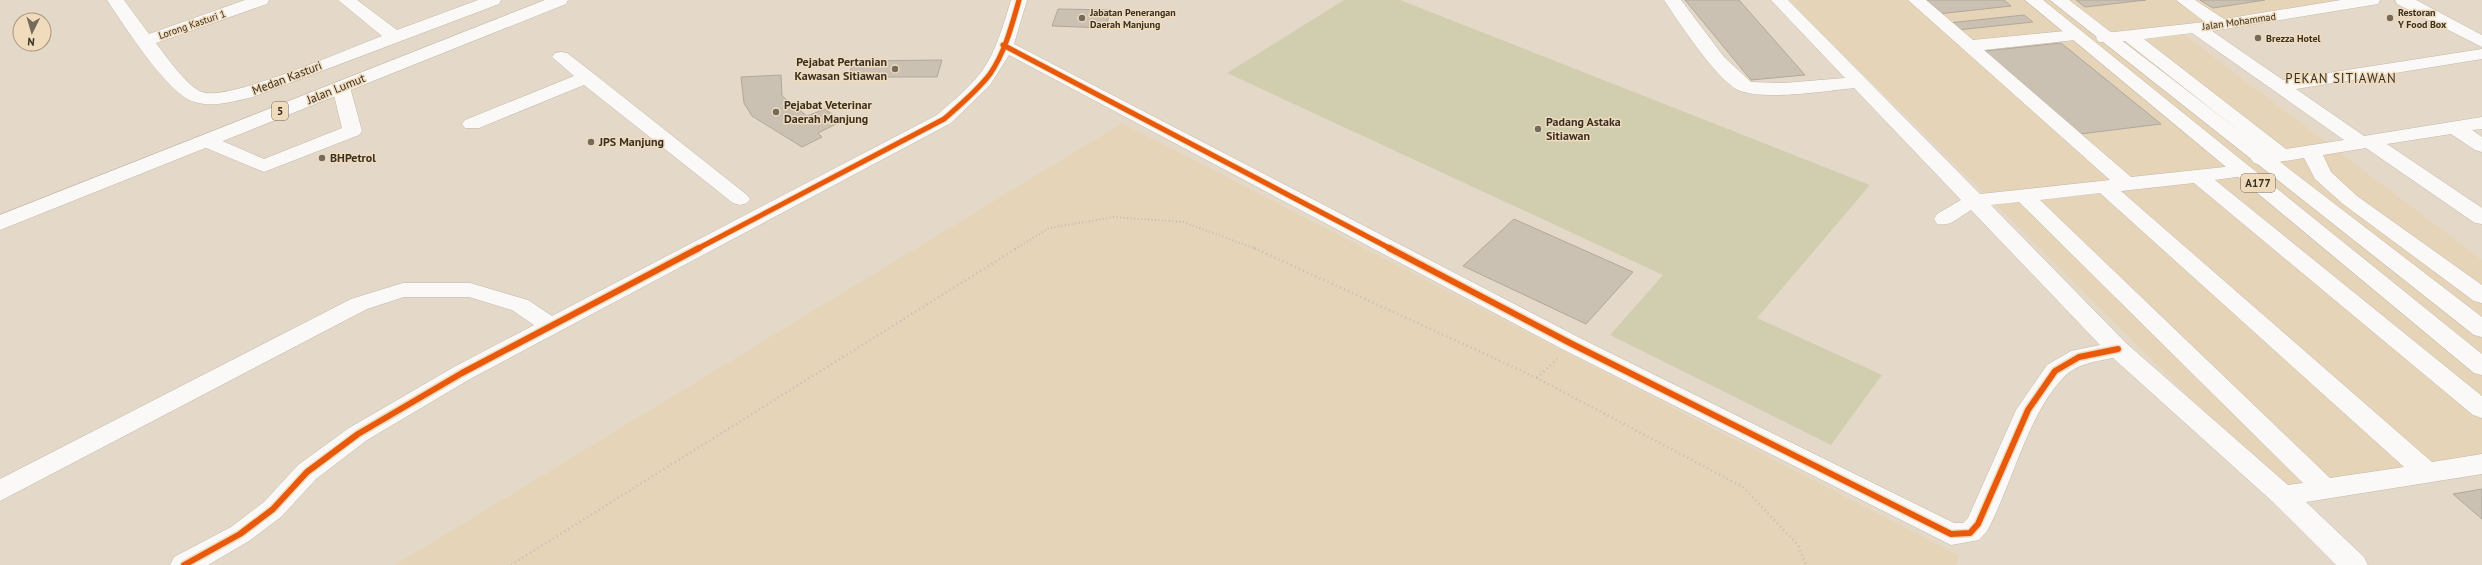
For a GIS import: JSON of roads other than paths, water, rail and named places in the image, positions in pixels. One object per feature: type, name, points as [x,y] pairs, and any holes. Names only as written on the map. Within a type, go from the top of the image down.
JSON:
[{"type":"main road","name":"Medan Kasturi","points":[[115,0],[177,82],[199,98],[223,98],[246,93],[493,0]]},
{"type":"main road","name":"Lorong Kasturi 1","points":[[146,41],[231,5],[261,0]]},
{"type":"main road","points":[[346,0],[395,37]]},
{"type":"main road","name":"Jalan Lumut","points":[[0,223],[560,0]]},
{"type":"main road","points":[[184,565],[240,534],[273,509],[307,472],[358,434],[462,374],[944,119],[973,93],[993,68],[1019,0]]},
{"type":"main road","points":[[1672,0],[1729,72],[1744,86],[1764,89],[1861,82]]},
{"type":"main road","points":[[1779,0],[1861,82],[2118,349],[2283,496],[2354,565]]},
{"type":"main road","points":[[1916,0],[2127,184]]},
{"type":"main road","name":"A177","points":[[2033,0],[2482,367]]},
{"type":"main road","name":"A177","points":[[2058,0],[2105,38],[2482,329]]},
{"type":"main road","points":[[2184,0],[2221,25]]},
{"type":"main road","name":"Jalan Mohammad","points":[[2105,38],[2221,25],[2372,0]]},
{"type":"main road","points":[[2403,0],[2482,42]]},
{"type":"main road","points":[[2196,28],[2279,86],[2482,218]]},
{"type":"main road","points":[[1969,46],[2075,35]]},
{"type":"main road","points":[[2128,35],[2283,156]]},
{"type":"main road","points":[[1003,45],[1572,344],[1951,534],[1970,533],[1978,524],[2028,410],[2055,371],[2079,357],[2118,349]]},
{"type":"main road","points":[[2279,86],[2482,54]]},
{"type":"main road","points":[[561,57],[740,199]]},
{"type":"main road","points":[[472,124],[587,77]]},
{"type":"main road","points":[[206,141],[264,166],[352,130],[341,87]]},
{"type":"main road","points":[[2261,159],[2482,123]]},
{"type":"main road","points":[[2454,127],[2482,146]]},
{"type":"main road","points":[[2311,151],[2322,175],[2345,195],[2482,296]]},
{"type":"main road","points":[[1944,219],[1962,206],[1975,201],[2243,172]]},
{"type":"main road","points":[[2198,176],[2482,409]]},
{"type":"main road","points":[[2104,186],[2427,473]]},
{"type":"main road","points":[[2023,195],[2325,489]]},
{"type":"main road","points":[[0,491],[360,304],[386,294],[423,289],[470,290],[520,305],[552,326]]},
{"type":"main road","points":[[2283,496],[2482,464]]},
{"type":"place","name":"Jabatan Penerangan Daerah Manjung","points":[[1082,18]]},
{"type":"place","name":"Restoran Y Food Box","points":[[2390,18]]},
{"type":"place","name":"Brezza Hotel","points":[[2258,38]]},
{"type":"place","name":"Pejabat Pertanian Kawasan Sitiawan","points":[[895,69]]},
{"type":"place","name":"Pejabat Veterinar Daerah Manjung","points":[[776,112]]},
{"type":"place","name":"Padang Astaka Sitiawan","points":[[1538,129]]},
{"type":"place","name":"JPS Manjung","points":[[591,142]]},
{"type":"place","name":"BHPetrol","points":[[322,158]]},
{"type":"district","name":"PEKAN SITIAWAN","points":[[2341,78]]}]
